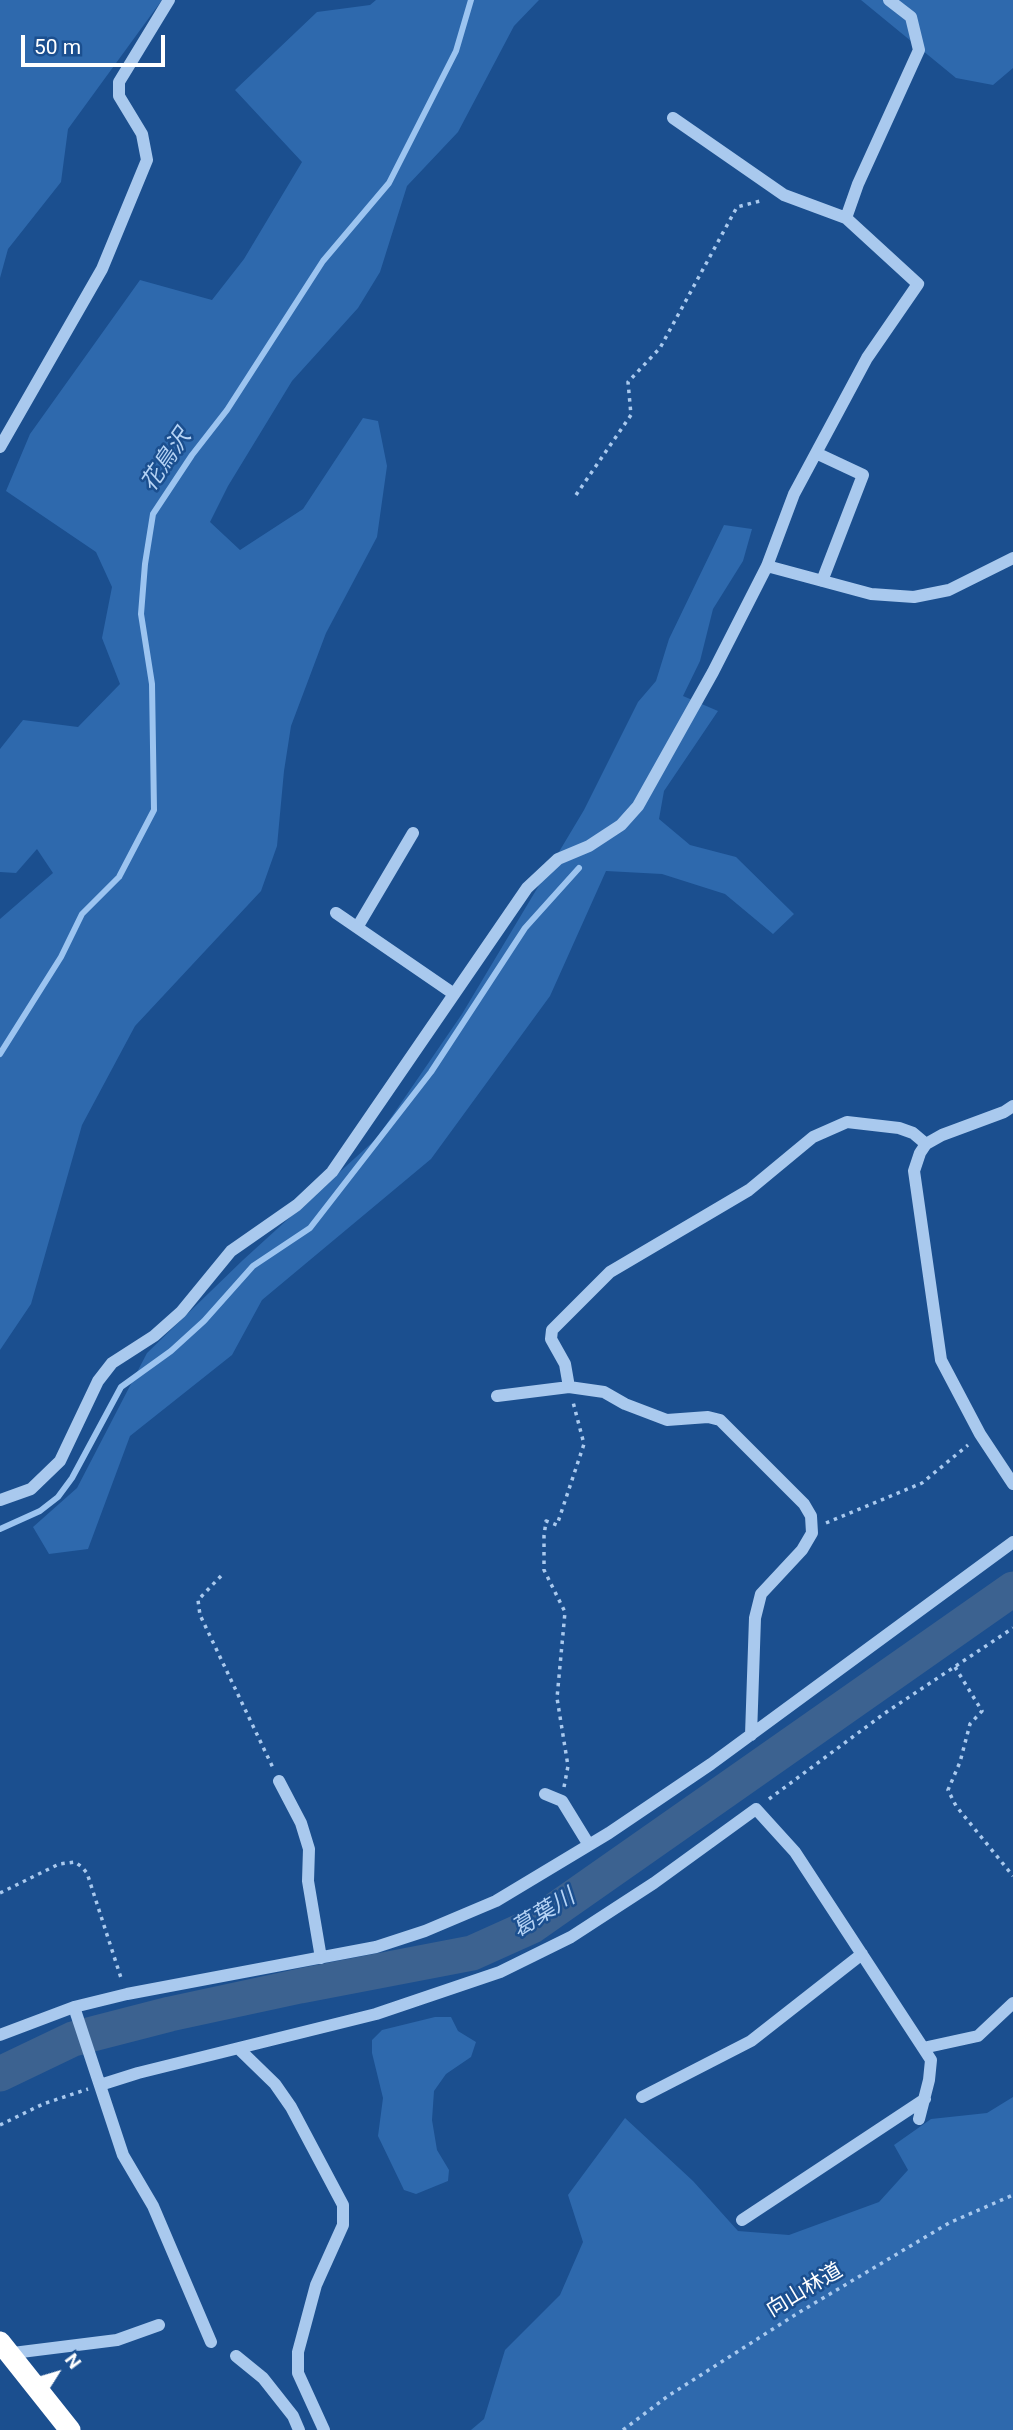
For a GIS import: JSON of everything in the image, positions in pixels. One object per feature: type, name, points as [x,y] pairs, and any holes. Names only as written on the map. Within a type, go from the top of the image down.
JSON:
[{"type":"highway","points":[[0,2342],[70,2430]]},
{"type":"street","points":[[0,447],[102,269],[147,160],[142,134],[119,96],[119,82],[169,0]]},
{"type":"street","points":[[846,218],[858,184],[919,50],[911,17],[889,0]]},
{"type":"street","points":[[0,1500],[31,1489],[60,1461],[98,1381],[112,1363],[154,1336],[181,1312],[231,1251],[297,1205],[332,1172],[527,888],[558,859],[589,846],[621,825],[638,806],[713,671],[767,566],[794,494],[867,358],[918,284],[846,218],[784,195],[673,118]]},
{"type":"street","points":[[816,453],[863,475],[822,581]]},
{"type":"street","points":[[767,566],[872,594],[914,597],[948,590],[1013,558]]},
{"type":"street","points":[[358,926],[413,833]]},
{"type":"street","points":[[336,913],[454,994]]},
{"type":"street","points":[[1013,1106],[926,1144],[914,1171],[941,1360],[980,1434],[1013,1485]]},
{"type":"street","points":[[569,1387],[565,1364],[551,1339],[552,1330],[588,1291],[610,1272],[749,1190],[813,1137],[847,1122],[899,1128],[913,1133],[926,1144]]},
{"type":"street","points":[[497,1396],[569,1387],[604,1392],[625,1404],[667,1420],[708,1417],[720,1420],[804,1504],[811,1517],[812,1529],[802,1550],[761,1594],[755,1618],[751,1735]]},
{"type":"street","points":[[0,2035],[127,1994],[376,1947],[425,1931],[496,1900],[589,1845],[711,1764],[1013,1542]]},
{"type":"street","points":[[279,1781],[301,1823],[309,1849],[308,1881],[321,1958]]},
{"type":"street","points":[[545,1794],[562,1801],[589,1845]]},
{"type":"street","points":[[99,2082],[376,2014],[500,1972],[572,1937],[654,1883],[756,1809],[795,1852],[931,2060],[919,2119]]},
{"type":"street","points":[[642,2097],[751,2041],[862,1954]]},
{"type":"street","points":[[923,2048],[978,2036],[1013,2003]]},
{"type":"street","points":[[75,2011],[123,2155],[153,2207],[211,2342]]},
{"type":"street","points":[[239,2049],[275,2084],[291,2107],[344,2205],[343,2225],[316,2285],[298,2352],[298,2373],[324,2430]]},
{"type":"street","points":[[742,2220],[925,2099]]},
{"type":"street","points":[[0,2354],[117,2340],[159,2325]]},
{"type":"street","points":[[236,2356],[263,2378],[293,2416],[299,2430]]},
{"type":"path","points":[[576,495],[631,415],[628,382],[660,348],[737,207],[761,202],[776,190]]},
{"type":"path","points":[[562,1801],[568,1766],[557,1698],[565,1612],[544,1570],[544,1536],[546,1521],[557,1525],[584,1444],[569,1387]]},
{"type":"path","points":[[812,1529],[922,1483],[980,1434]]},
{"type":"path","points":[[221,1576],[198,1600],[200,1615],[279,1781]]},
{"type":"path","points":[[756,1809],[885,1713],[1013,1628]]},
{"type":"path","points":[[955,1667],[982,1711],[970,1724],[960,1762],[948,1790],[956,1806],[1013,1876]]},
{"type":"path","points":[[0,1893],[60,1864],[75,1862],[82,1867],[87,1873],[127,1994]]},
{"type":"path","points":[[0,2125],[43,2104],[99,2082]]},
{"type":"path","name":"向山林道","points":[[623,2430],[667,2396],[949,2222],[1013,2195]]},
{"type":"shaded area","points":[[0,0],[162,0],[68,129],[61,182],[8,249],[0,278]]},
{"type":"shaded area","points":[[376,0],[539,0],[514,26],[458,132],[407,186],[380,272],[358,308],[292,381],[228,486],[210,522],[240,550],[303,509],[363,418],[378,421],[387,466],[377,537],[326,633],[291,726],[277,846],[261,891],[135,1026],[82,1125],[31,1304],[0,1350],[0,919],[53,873],[37,849],[16,873],[0,872],[0,749],[23,720],[78,727],[120,684],[102,638],[112,587],[96,552],[6,491],[30,434],[140,280],[212,300],[244,259],[302,162],[235,90],[317,12],[370,5]]},
{"type":"shaded area","points":[[861,0],[1013,0],[1013,68],[993,85],[956,78]]},
{"type":"shaded area","points":[[724,525],[752,529],[743,561],[713,609],[700,661],[683,696],[718,711],[664,791],[659,819],[690,845],[736,857],[794,914],[773,934],[725,894],[662,874],[606,871],[550,996],[431,1159],[262,1300],[232,1355],[130,1436],[88,1549],[49,1554],[33,1527],[77,1488],[147,1353],[243,1260],[377,1138],[462,1014],[584,810],[638,702],[656,681],[669,639]]},
{"type":"shaded area","points":[[435,2017],[451,2017],[458,2031],[476,2042],[471,2057],[446,2074],[434,2091],[432,2120],[437,2150],[449,2170],[448,2181],[416,2194],[404,2190],[378,2136],[383,2098],[372,2053],[372,2040],[382,2030]]},
{"type":"shaded area","points":[[1013,2097],[1013,2430],[471,2430],[484,2419],[505,2350],[560,2295],[583,2242],[568,2195],[625,2118],[693,2181],[738,2231],[789,2235],[879,2202],[908,2170],[894,2145],[931,2119],[987,2113]]},
{"type":"waterway","name":"花鳥沢","points":[[0,1054],[61,957],[82,914],[119,877],[154,810],[152,684],[141,614],[153,514],[192,455],[227,410],[323,261],[389,183],[456,51],[471,0]]},
{"type":"waterway","points":[[0,1529],[40,1511],[58,1497],[72,1478],[121,1387],[171,1351],[204,1321],[253,1266],[310,1228],[431,1072],[525,928],[579,868]]},
{"type":"waterway","name":"葛葉川","points":[[0,2074],[73,2039],[170,2014],[472,1953],[532,1926],[1013,1589]]}]
